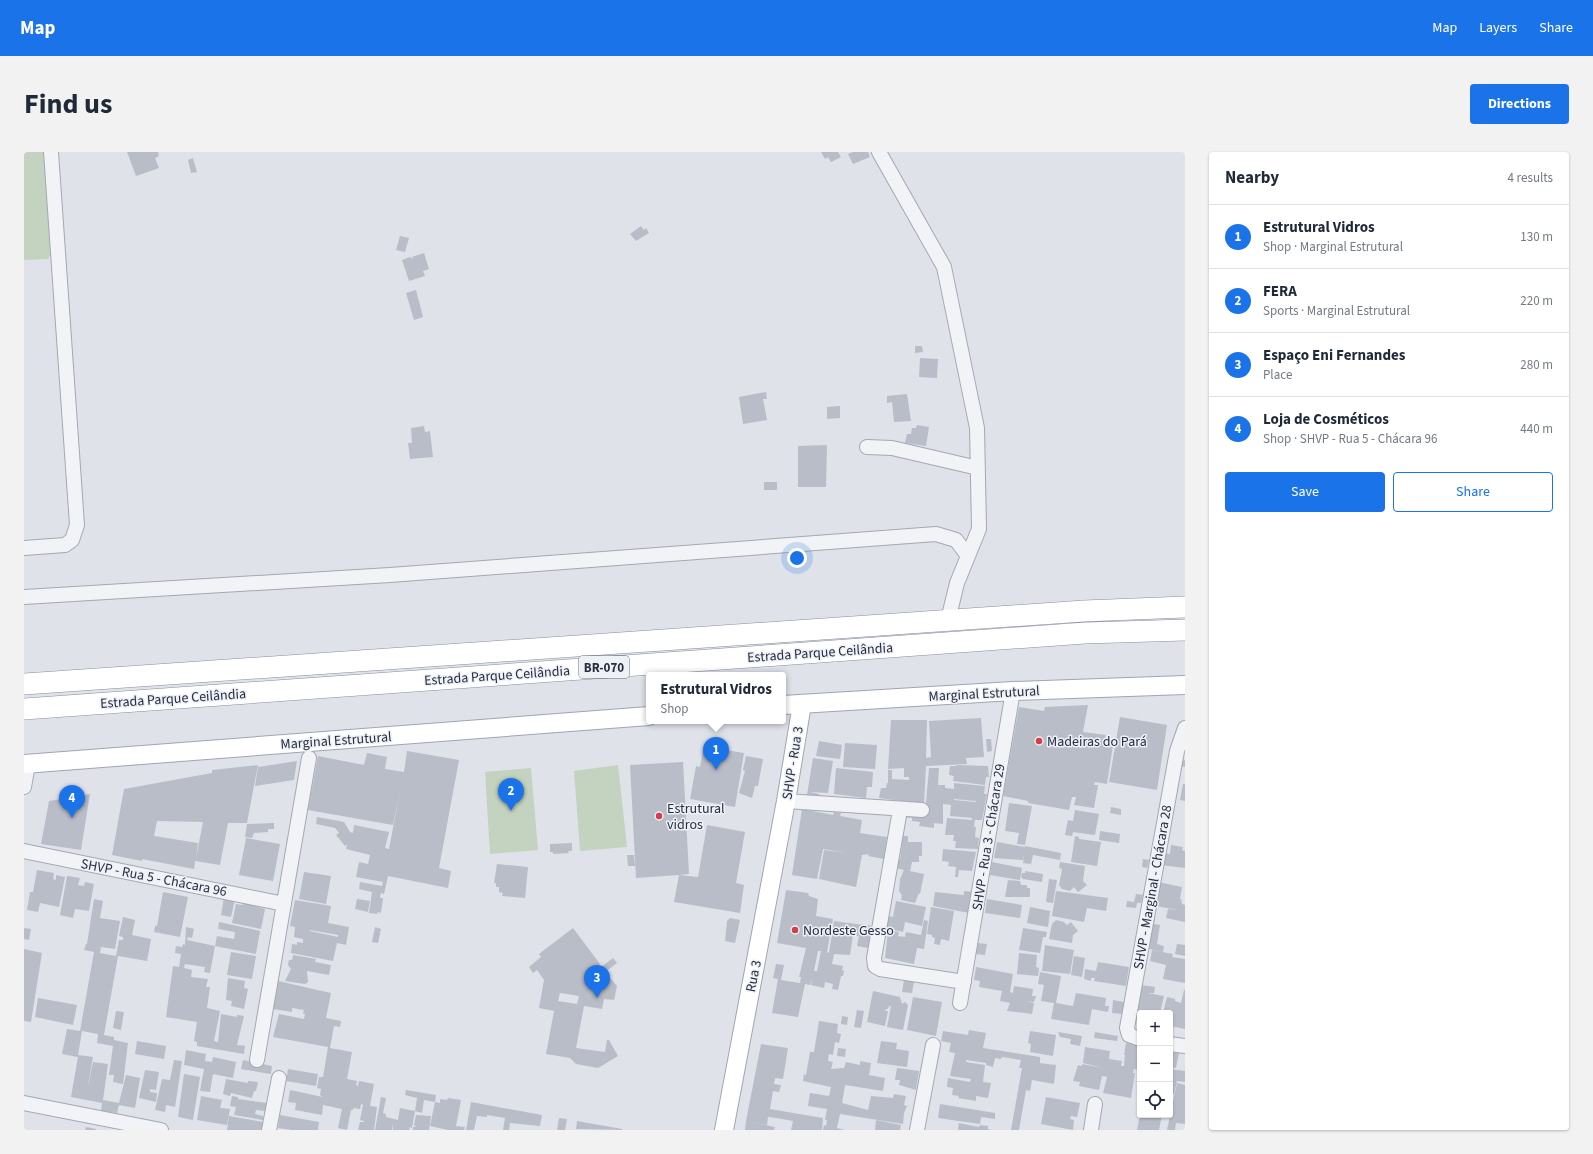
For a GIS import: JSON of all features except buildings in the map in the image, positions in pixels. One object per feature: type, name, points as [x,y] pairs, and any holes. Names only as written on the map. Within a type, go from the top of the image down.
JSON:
[{"type":"highway","name":"Estrada Parque Ceilândia","points":[[24,684],[948,620],[1084,611],[1185,607]]},
{"type":"highway","name":"Estrada Parque Ceilândia","points":[[24,709],[1085,633],[1185,630]]},
{"type":"main road","name":"Marginal Estrutural","points":[[786,705],[1013,691],[1185,685]]},
{"type":"main road","name":"SHVP - Rua 3","points":[[782,822],[802,704]]},
{"type":"main road","name":"Marginal Estrutural","points":[[26,764],[646,716]]},
{"type":"main road","name":"Rua 3","points":[[724,1130],[782,822]]},
{"type":"street","points":[[24,548],[64,545],[72,540],[78,526],[51,152]]},
{"type":"street","points":[[880,152],[944,267],[977,428],[979,529],[957,583],[948,620]]},
{"type":"street","points":[[866,447],[892,448],[978,468]]},
{"type":"street","points":[[24,597],[397,575],[936,534],[956,540],[968,556]]},
{"type":"street","name":"SHVP - Rua 3 - Chácara 29","points":[[960,1003],[1013,691]]},
{"type":"street","name":"SHVP - Marginal - Chácara 28","points":[[1137,1038],[1129,1035],[1127,1028],[1177,751],[1185,728]]},
{"type":"street","points":[[257,1060],[309,758]]},
{"type":"street","points":[[24,787],[26,764]]},
{"type":"street","points":[[786,801],[900,810],[922,810]]},
{"type":"street","points":[[900,810],[874,958],[875,966],[880,969],[964,982]]},
{"type":"street","name":"SHVP - Rua 5 - Chácara 96","points":[[24,851],[284,904]]},
{"type":"street","points":[[1173,1044],[1185,1046]]},
{"type":"street","points":[[917,1130],[933,1045]]},
{"type":"street","points":[[269,1130],[279,1078]]},
{"type":"street","points":[[24,1103],[161,1130]]},
{"type":"street","points":[[1091,1130],[1095,1104]]},
{"type":"green space","points":[[24,152],[44,152],[51,254],[48,259],[24,260]]},
{"type":"green space","points":[[618,765],[627,847],[580,851],[574,771]]},
{"type":"green space","points":[[531,768],[538,850],[490,854],[485,772]]},
{"type":"place","name":"Madeiras do Pará","points":[[1039,741]]},
{"type":"place","name":"Estrutural Vidros","points":[[716,770]]},
{"type":"place","name":"FERA","points":[[511,811]]},
{"type":"place","name":"Estrutural vidros","points":[[659,816]]},
{"type":"place","name":"Loja de Cosméticos","points":[[72,818]]},
{"type":"place","name":"Nordeste Gesso","points":[[795,930]]},
{"type":"place","name":"Espaço Eni Fernandes","points":[[597,998]]}]
